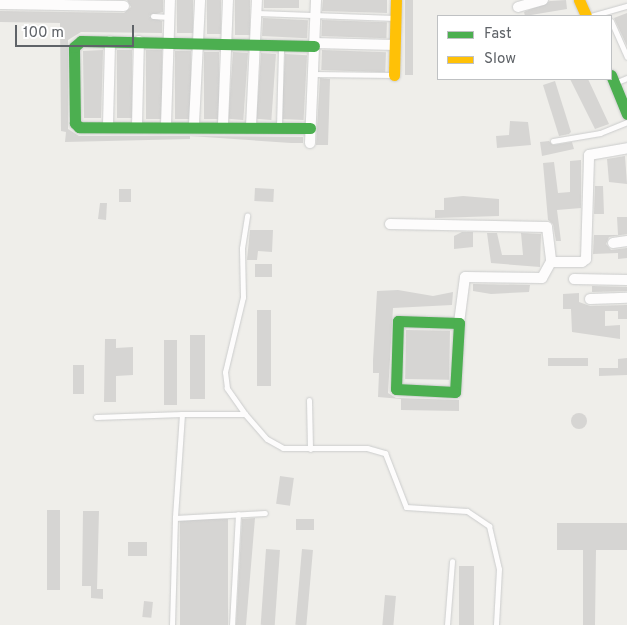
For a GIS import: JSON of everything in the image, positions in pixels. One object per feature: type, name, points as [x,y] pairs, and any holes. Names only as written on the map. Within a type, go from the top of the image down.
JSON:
[{"type":"main road","points":[[394,75],[396,0]]},
{"type":"main road","points":[[579,0],[586,15]]},
{"type":"main road","points":[[310,128],[222,124],[79,127],[75,123],[74,46],[81,41],[139,40],[255,46],[314,45]]},
{"type":"main road","points":[[613,79],[627,114]]},
{"type":"main road","points":[[398,321],[459,323],[455,392],[396,389],[398,321]]},
{"type":"street","points":[[166,125],[170,0]]},
{"type":"street","points":[[194,124],[200,0]]},
{"type":"street","points":[[222,124],[228,0]]},
{"type":"street","points":[[251,126],[257,0]]},
{"type":"street","points":[[310,143],[316,0]]},
{"type":"street","points":[[518,7],[543,0]]},
{"type":"street","points":[[0,4],[105,2],[124,6]]},
{"type":"street","points":[[137,126],[139,40]]},
{"type":"street","points":[[108,125],[110,41]]},
{"type":"street","points":[[314,45],[395,45]]},
{"type":"street","points":[[551,262],[586,259],[591,152],[627,148]]},
{"type":"street","points":[[390,224],[547,227],[551,262],[542,278],[464,277],[459,323]]},
{"type":"street","points":[[613,243],[627,241]]},
{"type":"street","points":[[574,279],[627,280]]},
{"type":"street","points":[[590,299],[627,298]]},
{"type":"lane","points":[[594,15],[606,10],[627,6]]},
{"type":"lane","points":[[606,10],[608,15]]},
{"type":"lane","points":[[256,13],[396,18]]},
{"type":"lane","points":[[153,16],[169,17]]},
{"type":"lane","points":[[612,23],[627,56]]},
{"type":"lane","points":[[279,127],[281,46]]},
{"type":"lane","points":[[313,74],[394,75]]},
{"type":"lane","points":[[613,79],[627,78]]},
{"type":"lane","points":[[553,141],[600,133],[627,122]]},
{"type":"lane","points":[[247,215],[242,248],[243,297],[225,372],[227,388],[245,414],[273,445],[310,449],[367,448],[385,453],[406,507],[467,511],[489,526],[499,569],[496,625]]},
{"type":"lane","points":[[309,400],[310,449]]},
{"type":"lane","points":[[172,625],[175,518],[182,414]]},
{"type":"lane","points":[[96,417],[245,414]]},
{"type":"lane","points":[[175,518],[265,513]]},
{"type":"lane","points":[[232,625],[238,514]]},
{"type":"lane","points":[[447,625],[452,561]]},
{"type":"building","points":[[127,0],[163,0],[163,12],[149,16],[162,21],[162,33],[81,32],[68,40],[68,129],[79,136],[190,136],[190,139],[65,142],[66,132],[61,131],[60,23],[0,22],[0,11],[124,13],[131,7]]},
{"type":"building","points":[[177,0],[193,0],[193,33],[177,33]]},
{"type":"building","points":[[207,0],[221,0],[221,34],[207,34]]},
{"type":"building","points":[[235,0],[250,0],[250,35],[235,35]]},
{"type":"building","points":[[264,0],[299,0],[299,8],[264,8]]},
{"type":"building","points":[[323,0],[387,0],[387,13],[322,11]]},
{"type":"building","points":[[405,0],[413,0],[413,75],[405,75]]},
{"type":"building","points":[[566,0],[567,9],[525,15],[524,12],[550,1]]},
{"type":"building","points":[[627,13],[627,46],[614,18]]},
{"type":"building","points":[[263,18],[308,20],[307,38],[262,36]]},
{"type":"building","points":[[322,20],[387,22],[386,38],[321,36]]},
{"type":"building","points":[[103,50],[101,118],[84,118],[83,51]]},
{"type":"building","points":[[117,50],[132,50],[132,118],[117,118]]},
{"type":"building","points":[[146,50],[162,50],[162,119],[146,119]]},
{"type":"building","points":[[322,50],[386,52],[385,72],[321,70]]},
{"type":"building","points":[[175,51],[191,51],[191,119],[175,119]]},
{"type":"building","points":[[204,52],[219,52],[219,119],[204,119]]},
{"type":"building","points":[[233,52],[248,53],[243,120],[228,119]]},
{"type":"building","points":[[261,53],[276,54],[271,120],[256,119]]},
{"type":"building","points":[[285,54],[307,55],[304,120],[282,119]]},
{"type":"building","points":[[320,78],[330,79],[328,145],[316,145]]},
{"type":"building","points":[[570,80],[588,80],[609,124],[595,129]]},
{"type":"building","points":[[555,81],[571,132],[559,136],[543,85]]},
{"type":"building","points":[[510,121],[528,122],[531,145],[497,148],[496,136],[509,135]]},
{"type":"building","points":[[190,136],[303,137],[303,143],[291,143]]},
{"type":"building","points":[[549,141],[553,145],[572,142],[574,149],[542,156],[540,142]]},
{"type":"building","points":[[625,156],[627,184],[609,182],[607,159]]},
{"type":"building","points":[[581,160],[581,208],[557,210],[561,241],[556,241],[553,224],[548,220],[543,163],[554,162],[558,193],[570,192],[570,161]]},
{"type":"building","points":[[595,186],[603,186],[604,214],[594,214]]},
{"type":"building","points":[[255,188],[274,189],[273,202],[254,201]]},
{"type":"building","points":[[119,189],[131,189],[131,202],[119,202]]},
{"type":"building","points":[[463,196],[499,199],[499,216],[435,218],[435,210],[444,210],[444,198]]},
{"type":"building","points":[[100,203],[107,203],[106,220],[98,219]]},
{"type":"building","points":[[617,217],[627,217],[627,234],[609,237],[606,244],[611,250],[627,248],[627,258],[618,259],[618,253],[593,254],[594,235],[618,235]]},
{"type":"building","points":[[250,230],[273,230],[272,252],[258,251],[257,260],[247,260]]},
{"type":"building","points":[[462,232],[473,232],[473,247],[454,249],[454,236]]},
{"type":"building","points":[[487,233],[497,233],[502,255],[523,255],[521,233],[541,234],[540,267],[491,263]]},
{"type":"building","points":[[255,264],[272,264],[272,277],[255,277]]},
{"type":"building","points":[[473,284],[530,285],[529,292],[491,294],[473,291]]},
{"type":"building","points":[[592,286],[627,287],[627,291],[592,292]]},
{"type":"building","points":[[398,290],[433,296],[453,292],[452,305],[393,308],[388,393],[396,398],[459,400],[459,411],[401,410],[401,399],[378,397],[379,373],[373,373],[377,291]]},
{"type":"building","points":[[579,293],[579,302],[590,306],[627,305],[627,319],[618,319],[618,311],[605,311],[605,326],[620,325],[620,339],[572,332],[571,309],[563,309],[563,294]]},
{"type":"building","points":[[257,310],[271,310],[271,386],[257,386]]},
{"type":"building","points":[[406,330],[450,331],[449,380],[405,379]]},
{"type":"building","points":[[190,335],[205,335],[205,399],[190,399]]},
{"type":"building","points":[[105,339],[116,339],[116,348],[133,347],[133,375],[116,376],[116,402],[104,402]]},
{"type":"building","points":[[164,340],[177,340],[177,405],[164,405]]},
{"type":"building","points":[[548,358],[588,358],[588,366],[548,366]]},
{"type":"building","points":[[627,358],[627,375],[599,376],[599,368],[618,368],[618,359]]},
{"type":"building","points":[[73,365],[84,365],[84,394],[73,394]]},
{"type":"building","points":[[576,413],[582,413],[587,418],[585,427],[576,429],[571,424],[571,418]]},
{"type":"building","points":[[280,476],[294,478],[290,506],[276,504]]},
{"type":"building","points":[[47,510],[60,510],[60,590],[47,590]]},
{"type":"building","points":[[83,511],[99,511],[97,589],[103,589],[103,599],[91,598],[91,586],[82,586]]},
{"type":"building","points":[[255,518],[246,625],[236,625],[242,519]]},
{"type":"building","points":[[180,519],[228,519],[228,625],[180,625]]},
{"type":"building","points":[[296,519],[314,519],[314,530],[296,530]]},
{"type":"building","points":[[557,523],[627,523],[627,550],[596,550],[595,625],[583,625],[583,550],[557,550]]},
{"type":"building","points":[[128,542],[147,542],[147,556],[128,556]]},
{"type":"building","points":[[266,549],[280,550],[275,625],[261,625]]},
{"type":"building","points":[[302,549],[313,550],[306,625],[295,625]]},
{"type":"building","points":[[459,566],[474,566],[474,625],[459,625]]},
{"type":"building","points":[[385,595],[396,596],[393,625],[382,625]]},
{"type":"building","points":[[144,601],[153,602],[151,618],[142,617]]},
{"type":"traffic: fast","points":[[310,128],[79,127],[75,123],[74,47],[81,41],[314,46]]},
{"type":"traffic: fast","points":[[612,77],[627,114]]},
{"type":"traffic: fast","points":[[398,321],[459,323],[455,392],[396,389],[398,321]]},
{"type":"traffic: slow","points":[[394,75],[396,0]]},
{"type":"traffic: slow","points":[[579,0],[586,15]]}]
